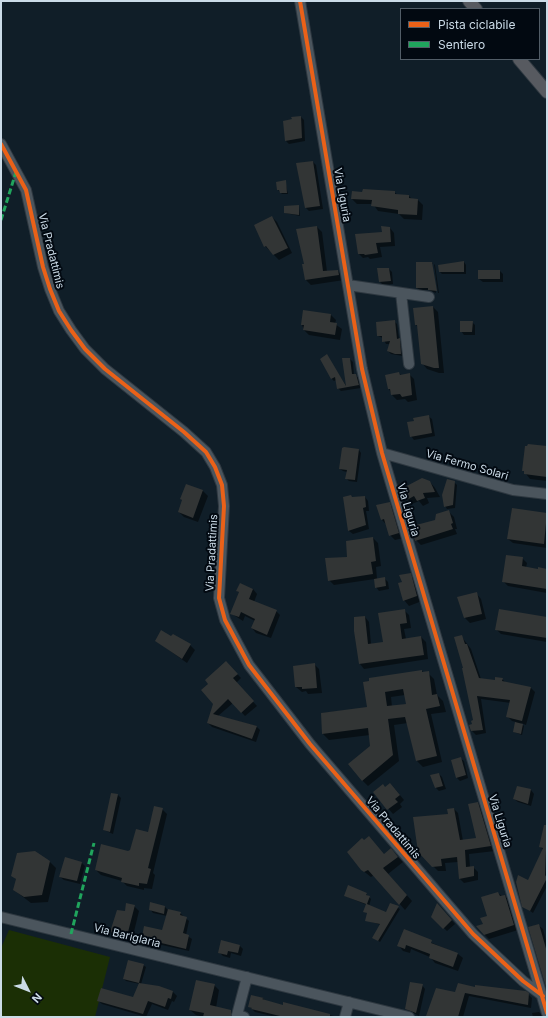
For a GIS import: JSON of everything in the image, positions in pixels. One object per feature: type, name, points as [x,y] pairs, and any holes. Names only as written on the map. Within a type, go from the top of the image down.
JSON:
[{"type":"main road","points":[[520,60],[547,92]]},
{"type":"street","name":"Via Liguria","points":[[300,1],[362,368],[382,453],[546,1009]]},
{"type":"street","name":"Via Pradattimis","points":[[1,144],[26,190],[43,267],[50,289],[59,311],[71,330],[85,349],[105,369],[184,432],[206,452],[215,467],[222,485],[224,506],[219,598],[225,620],[249,665],[310,744],[473,934],[523,981],[543,996]]},
{"type":"street","points":[[348,285],[429,297]]},
{"type":"street","points":[[401,293],[409,364]]},
{"type":"street","name":"Via Fermo Solari","points":[[382,453],[513,490],[547,494]]},
{"type":"street","name":"Via Bariglaria","points":[[1,918],[409,1017]]},
{"type":"street","points":[[244,1017],[237,1015],[247,977]]},
{"type":"street","points":[[345,1017],[349,1002]]},
{"type":"green space","points":[[9,930],[110,957],[95,1017],[1,1017],[1,948]]},
{"type":"building","points":[[301,116],[302,138],[285,141],[283,121],[292,119],[291,117]]},
{"type":"building","points":[[313,161],[320,206],[305,208],[296,163]]},
{"type":"building","points":[[286,180],[287,193],[280,193],[279,190],[277,190],[276,182]]},
{"type":"building","points":[[363,189],[395,191],[395,194],[409,195],[409,198],[418,199],[417,215],[398,214],[398,210],[371,206],[372,200],[351,199],[352,191],[362,192]]},
{"type":"building","points":[[299,205],[299,215],[284,213],[284,206]]},
{"type":"building","points":[[272,216],[288,248],[273,255],[266,246],[264,247],[254,225]]},
{"type":"building","points":[[317,226],[323,271],[338,270],[339,275],[305,280],[302,264],[304,264],[296,229]]},
{"type":"building","points":[[381,226],[390,227],[391,242],[376,243],[378,253],[365,255],[358,254],[355,234],[382,232]]},
{"type":"building","points":[[464,261],[464,272],[439,272],[438,265]]},
{"type":"building","points":[[416,262],[432,262],[437,291],[428,290],[428,288],[416,288]]},
{"type":"building","points":[[377,268],[389,268],[391,281],[379,282]]},
{"type":"building","points":[[478,270],[500,270],[500,279],[478,279]]},
{"type":"building","points":[[433,306],[439,368],[421,364],[417,325],[415,325],[413,308]]},
{"type":"building","points":[[303,310],[331,314],[330,322],[337,323],[335,335],[303,330],[304,325],[301,325]]},
{"type":"building","points":[[395,320],[397,339],[400,338],[401,354],[395,354],[387,351],[390,341],[382,342],[382,336],[377,336],[376,322]]},
{"type":"building","points":[[460,321],[473,321],[472,332],[460,332]]},
{"type":"building","points":[[327,354],[346,386],[342,358],[350,358],[352,374],[356,374],[359,385],[337,389],[335,377],[331,379],[320,359]]},
{"type":"building","points":[[399,372],[400,375],[410,373],[412,395],[402,397],[400,394],[391,395],[385,375]]},
{"type":"building","points":[[429,415],[432,433],[410,437],[407,422],[414,421],[413,418]]},
{"type":"building","points":[[528,444],[547,446],[547,477],[524,474],[524,471],[522,471],[525,446]]},
{"type":"building","points":[[342,448],[359,449],[355,480],[345,479],[347,470],[339,469]]},
{"type":"building","points":[[422,478],[430,481],[435,492],[423,493],[425,498],[417,501],[414,496],[407,500],[401,489]]},
{"type":"building","points":[[447,479],[455,481],[453,505],[444,507],[442,495]]},
{"type":"building","points":[[186,484],[203,490],[193,518],[178,512],[182,500],[180,499]]},
{"type":"building","points":[[351,495],[352,497],[365,496],[366,507],[363,508],[366,525],[348,531],[343,497]]},
{"type":"building","points":[[390,502],[399,533],[389,536],[384,519],[381,520],[376,505]]},
{"type":"building","points":[[512,508],[547,513],[544,544],[507,539]]},
{"type":"building","points":[[449,510],[453,523],[451,524],[453,529],[415,541],[410,524],[415,522],[416,525],[435,520],[436,514]]},
{"type":"building","points":[[373,537],[376,561],[371,562],[373,574],[328,581],[325,558],[347,557],[346,541]]},
{"type":"building","points":[[506,555],[523,557],[522,566],[547,569],[547,589],[502,582]]},
{"type":"building","points":[[411,573],[417,596],[403,601],[398,583],[402,582],[399,575]]},
{"type":"building","points":[[385,577],[386,586],[375,588],[374,579]]},
{"type":"building","points":[[240,583],[253,589],[249,599],[277,610],[267,635],[251,628],[255,619],[241,612],[239,617],[230,614],[239,592],[236,591]]},
{"type":"building","points":[[477,592],[482,614],[464,618],[457,597]]},
{"type":"building","points":[[405,609],[407,623],[400,624],[402,639],[421,636],[424,655],[359,664],[354,631],[354,617],[365,616],[368,644],[383,642],[378,613]]},
{"type":"building","points":[[499,609],[547,617],[547,638],[495,630]]},
{"type":"building","points":[[161,630],[171,636],[173,634],[191,644],[182,659],[155,641]]},
{"type":"building","points":[[462,635],[465,644],[467,644],[479,678],[495,680],[495,677],[503,678],[502,681],[531,687],[522,721],[506,717],[510,700],[477,696],[483,730],[471,731],[469,725],[472,724],[471,721],[473,720],[463,668],[454,637]]},
{"type":"building","points":[[226,661],[238,674],[233,678],[254,701],[241,713],[228,699],[213,714],[257,726],[252,739],[207,723],[213,704],[201,690],[208,684],[205,680]]},
{"type":"building","points":[[315,663],[317,688],[302,689],[302,687],[295,687],[293,666]]},
{"type":"building","points":[[422,670],[422,672],[429,671],[432,695],[437,694],[440,706],[426,709],[437,756],[416,761],[405,717],[388,719],[393,755],[362,781],[348,764],[370,746],[368,728],[322,734],[321,713],[367,707],[363,682],[369,681],[369,678]],"holes":[[[403,689],[406,704],[387,706],[385,692]]]},
{"type":"building","points":[[515,722],[523,724],[521,734],[513,732]]},
{"type":"building","points":[[461,757],[466,775],[456,778],[451,760]]},
{"type":"building","points":[[439,773],[443,786],[435,788],[430,775]]},
{"type":"building","points":[[390,783],[400,795],[395,799],[398,802],[387,810],[373,792],[383,784],[385,787]]},
{"type":"building","points":[[517,786],[531,789],[528,804],[513,799]]},
{"type":"building","points":[[111,793],[118,794],[110,832],[103,830]]},
{"type":"building","points":[[478,802],[491,846],[465,850],[466,867],[474,866],[474,876],[459,879],[457,857],[441,859],[442,866],[432,867],[418,852],[413,817],[448,814],[447,809],[454,808],[460,840],[476,838],[468,804]]},
{"type":"building","points":[[154,806],[163,808],[148,868],[151,869],[147,884],[139,883],[139,886],[121,882],[122,878],[95,870],[101,844],[128,851],[130,850],[136,829],[148,832]]},
{"type":"building","points":[[544,825],[547,825],[545,875],[547,878],[530,911],[522,907],[516,882],[518,875],[528,880],[543,848],[539,847]]},
{"type":"building","points":[[369,836],[384,854],[391,848],[398,857],[383,868],[407,895],[399,905],[368,870],[364,872],[361,870],[347,852],[362,838],[364,840]]},
{"type":"building","points":[[35,851],[50,861],[42,895],[24,897],[13,890],[16,879],[11,876],[17,853]]},
{"type":"building","points":[[65,857],[82,862],[77,881],[59,877]]},
{"type":"building","points":[[348,885],[367,893],[366,895],[370,896],[367,904],[386,912],[390,903],[399,906],[378,941],[372,938],[380,924],[365,921],[367,913],[363,912],[366,904],[344,896]]},
{"type":"building","points":[[498,892],[500,896],[505,895],[514,925],[484,935],[476,926],[483,924],[480,918],[487,916],[481,897]]},
{"type":"building","points":[[150,902],[165,906],[164,914],[149,910]]},
{"type":"building","points":[[126,903],[135,905],[127,936],[110,932],[117,910],[125,911]]},
{"type":"building","points":[[437,903],[452,920],[443,929],[431,917]]},
{"type":"building","points":[[168,909],[181,912],[180,915],[187,917],[183,933],[189,935],[186,949],[142,937],[144,926],[162,930]]},
{"type":"building","points":[[539,924],[547,952],[546,987],[528,927]]},
{"type":"building","points":[[404,929],[432,940],[431,943],[458,953],[453,967],[429,958],[430,954],[406,945],[405,949],[397,946]]},
{"type":"building","points":[[221,940],[240,945],[238,953],[228,951],[227,955],[218,953]]},
{"type":"building","points":[[128,960],[144,964],[139,983],[123,979]]},
{"type":"building","points":[[196,980],[215,984],[210,1005],[231,1010],[231,1017],[203,1017],[204,1013],[189,1010]]},
{"type":"building","points":[[410,982],[423,984],[416,1013],[405,1009]]},
{"type":"building","points":[[139,983],[159,986],[173,991],[171,999],[168,998],[165,1007],[148,1001],[143,1014],[97,1001],[101,988],[133,997]]},
{"type":"building","points":[[458,983],[475,987],[475,985],[526,991],[529,993],[528,1005],[465,993],[458,1017],[426,1016],[436,988],[455,992]]},
{"type":"building","points":[[251,995],[283,1005],[283,1002],[330,1014],[330,1017],[284,1017],[251,1009],[252,1008],[248,1007]]},
{"type":"marked path","points":[[1,220],[16,172]]},
{"type":"marked path","points":[[71,934],[94,843]]},
{"type":"cycle path","points":[[300,1],[362,369],[382,453],[547,1013]]},
{"type":"cycle path","points":[[1,144],[26,190],[43,267],[50,289],[59,311],[71,330],[85,349],[105,369],[184,432],[206,452],[215,467],[222,485],[224,506],[219,598],[225,620],[249,665],[310,744],[473,934],[523,981],[543,996]]}]
